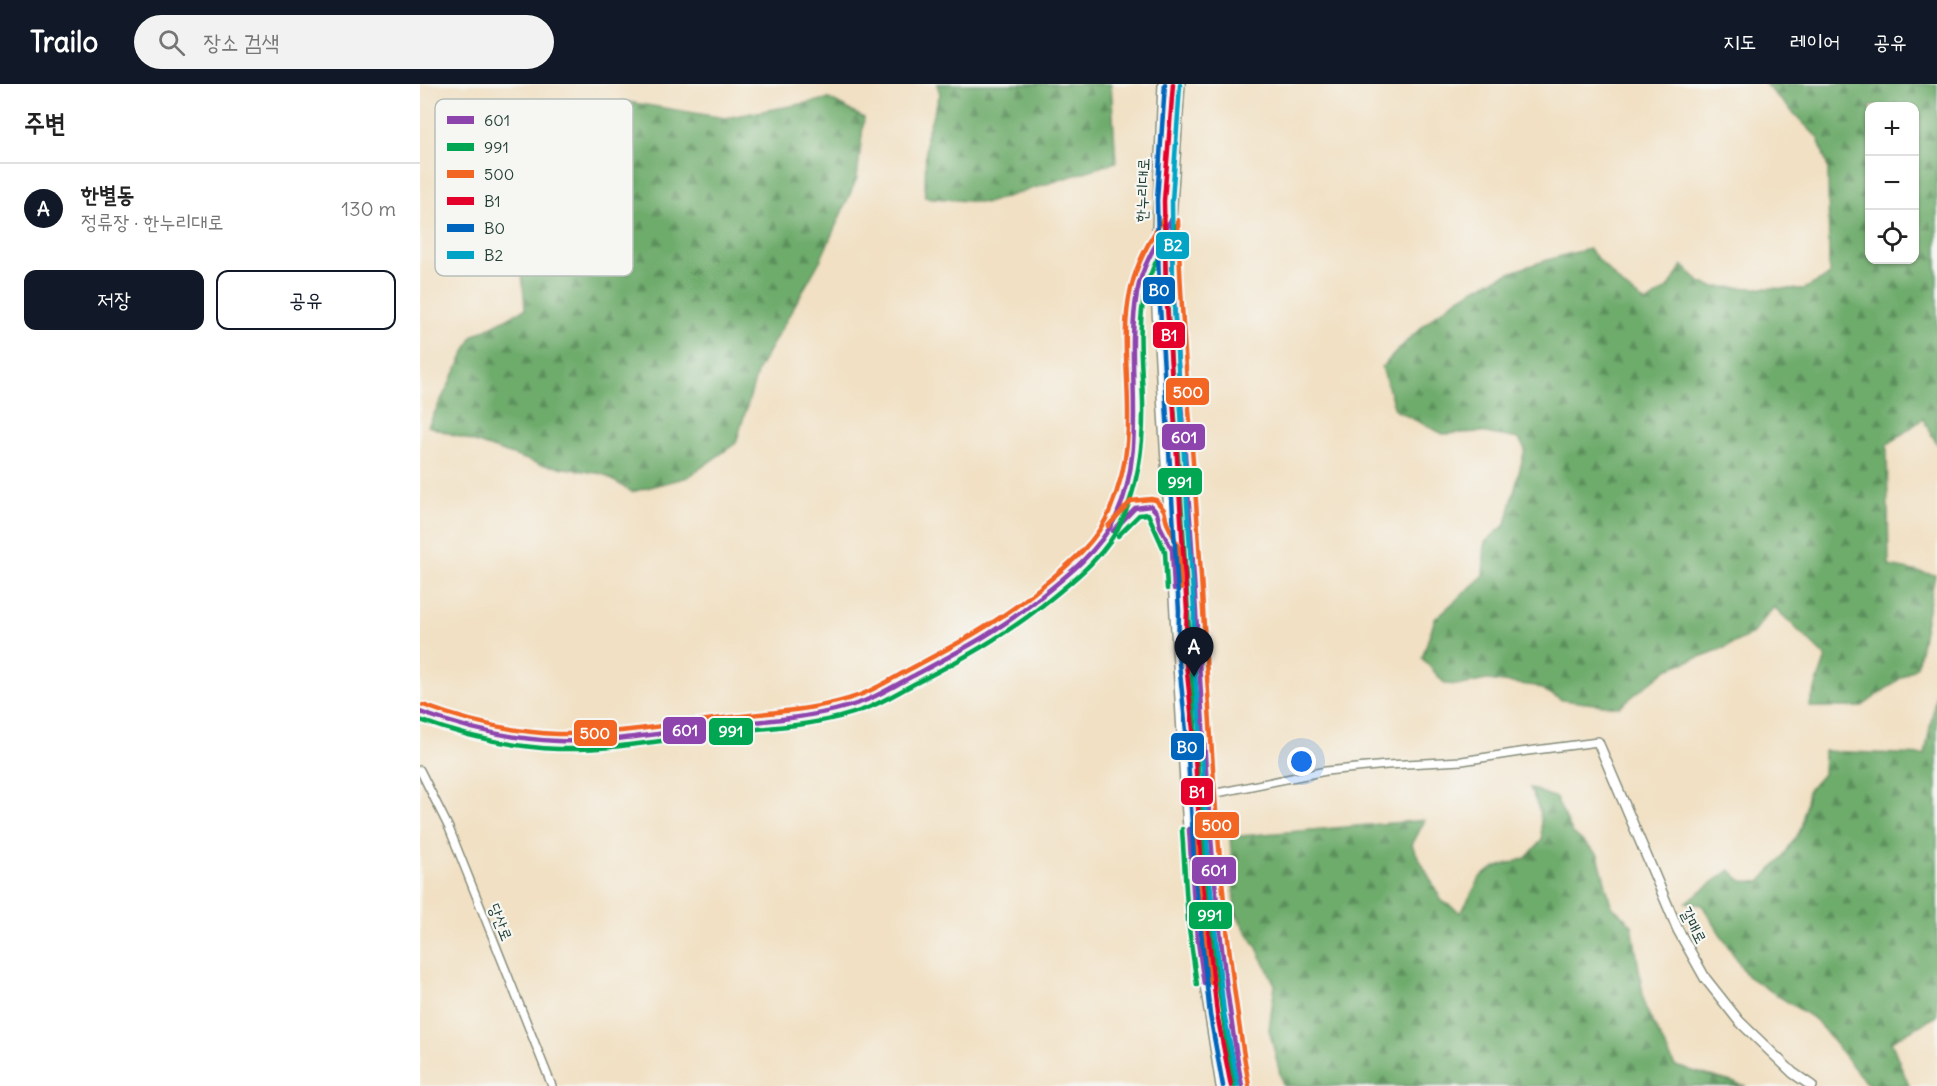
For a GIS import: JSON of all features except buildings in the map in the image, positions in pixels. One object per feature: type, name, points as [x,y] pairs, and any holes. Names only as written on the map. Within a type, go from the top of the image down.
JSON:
[{"type":"street","name":"한누리대로","points":[[1163,84],[1155,276],[1195,921],[1221,1086]]},
{"type":"street","name":"한누리대로","points":[[1180,84],[1171,220],[1173,274],[1207,795],[1218,927],[1230,1020],[1242,1086]]},
{"type":"street","points":[[1100,543],[1117,516],[1129,482],[1135,450],[1132,328],[1138,284],[1156,239],[1171,220]]},
{"type":"street","points":[[422,714],[491,732],[535,739],[578,741],[806,716],[862,702],[968,648],[999,629],[1061,580],[1109,537],[1135,508],[1151,506],[1157,513],[1160,526],[1172,550]]},
{"type":"street","points":[[1207,795],[1326,771],[1387,765],[1462,762],[1598,742]]},
{"type":"street","name":"갈매로","points":[[1598,742],[1678,930],[1705,978],[1739,1021],[1793,1073],[1812,1086]]},
{"type":"street","name":"당산로","points":[[420,770],[449,828],[552,1086]]},
{"type":"green space","points":[[937,84],[1111,84],[1116,162],[987,203],[925,197],[926,136],[940,94]]},
{"type":"green space","points":[[1765,84],[1937,84],[1937,444],[1923,419],[1887,445],[1889,566],[1935,575],[1917,666],[1861,707],[1809,707],[1826,657],[1774,607],[1752,634],[1724,648],[1667,669],[1619,707],[1562,700],[1536,686],[1487,680],[1461,685],[1445,684],[1422,658],[1435,619],[1483,576],[1485,542],[1506,524],[1525,449],[1519,439],[1480,432],[1443,434],[1395,410],[1382,367],[1411,337],[1458,299],[1512,272],[1589,249],[1622,285],[1646,303],[1670,286],[1682,265],[1701,283],[1713,287],[1804,289],[1829,276],[1828,168],[1818,138]]},
{"type":"green space","points":[[829,99],[864,118],[857,178],[821,259],[758,370],[736,443],[688,477],[632,492],[603,474],[539,464],[428,426],[473,336],[525,309],[522,276],[633,276],[633,103],[725,118]]},
{"type":"green space","points":[[1937,689],[1937,1016],[1891,1041],[1909,1086],[1873,1086],[1865,1082],[1816,1020],[1747,976],[1702,905],[1686,902],[1730,870],[1742,881],[1760,882],[1782,858],[1801,829],[1808,791],[1823,774],[1824,751],[1925,755]]},
{"type":"green space","points":[[1530,788],[1556,798],[1572,832],[1598,855],[1611,905],[1632,925],[1645,1007],[1675,1066],[1746,1086],[1283,1086],[1269,1029],[1275,985],[1256,946],[1235,913],[1230,837],[1425,820],[1412,845],[1442,901],[1461,913],[1481,876],[1494,868],[1526,858],[1542,840],[1540,812]]},
{"type":"transit line","name":"B0","points":[[1165,84],[1157,200],[1159,290],[1179,611],[1178,653],[1187,741],[1195,875],[1210,1015],[1223,1086]]},
{"type":"transit line","name":"B1","points":[[1173,84],[1164,201],[1166,290],[1187,611],[1185,653],[1194,740],[1202,874],[1217,1014],[1231,1086]]},
{"type":"transit line","name":"B2","points":[[1180,85],[1172,201],[1173,290],[1194,610],[1193,653],[1209,873],[1224,1013],[1238,1085]]},
{"type":"transit line","name":"500","points":[[423,705],[489,725],[558,734],[620,731],[809,708],[860,695],[991,624],[1035,592],[1078,556],[1104,523],[1110,510],[1121,477],[1127,443],[1126,327],[1131,288],[1145,250],[1165,216]]},
{"type":"transit line","name":"991","points":[[1164,220],[1170,349],[1202,825],[1215,956],[1234,1086]]},
{"type":"transit line","name":"601","points":[[1171,220],[1177,349],[1210,825],[1223,956],[1242,1086]]},
{"type":"transit line","name":"601","points":[[420,712],[487,732],[557,741],[620,739],[793,718],[828,712],[869,699],[994,631],[1024,610],[1082,562],[1101,541],[1116,517],[1126,490],[1134,434],[1133,350],[1137,293],[1146,264],[1171,220]]},
{"type":"transit line","name":"500","points":[[1178,220],[1184,347],[1217,823],[1238,1020],[1249,1085]]},
{"type":"transit line","name":"991","points":[[420,720],[488,740],[558,749],[621,746],[796,725],[848,715],[872,706],[951,665],[998,637],[1043,605],[1089,566],[1108,543],[1123,518],[1137,475],[1142,446],[1141,333],[1145,292],[1154,265],[1177,224]]},
{"type":"transit line","name":"500","points":[[1108,526],[1131,501],[1156,500],[1164,510],[1167,523],[1179,548],[1181,589]]},
{"type":"transit line","name":"601","points":[[1113,531],[1135,508],[1151,506],[1157,513],[1160,526],[1172,550],[1174,589]]},
{"type":"transit line","name":"991","points":[[1118,536],[1139,515],[1148,514],[1165,552],[1167,589]]},
{"type":"transit line","name":"991","points":[[1182,829],[1188,921],[1197,985]]},
{"type":"transit line","name":"601","points":[[1189,829],[1195,921],[1204,984]]},
{"type":"transit line","name":"500","points":[[1196,829],[1202,920],[1211,983]]},
{"type":"place","name":"한별동","points":[[1194,677]]}]
